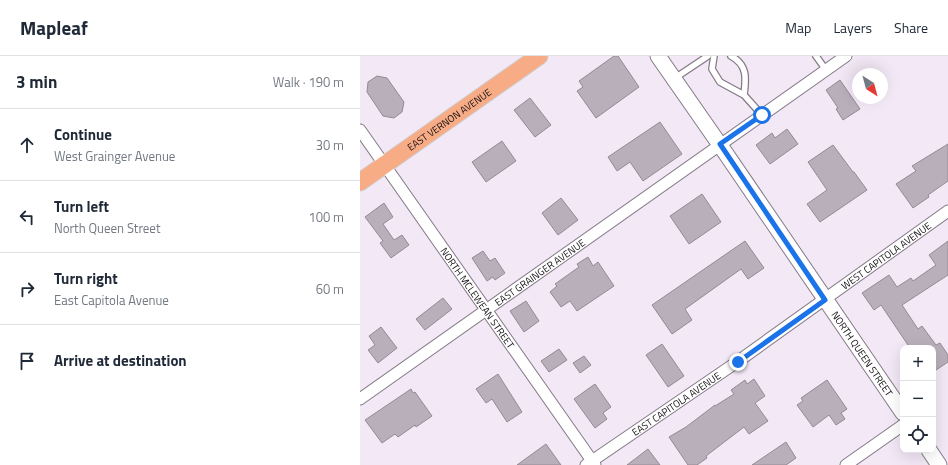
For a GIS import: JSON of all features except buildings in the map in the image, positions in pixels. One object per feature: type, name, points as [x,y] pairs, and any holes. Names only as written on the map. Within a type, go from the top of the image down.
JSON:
[{"type":"main road","name":"EAST VERNON AVENUE","points":[[360,182],[539,56]]},
{"type":"main road","name":"NORTH QUEEN STREET","points":[[658,56],[720,144],[900,410]]},
{"type":"main road","points":[[930,453],[939,465]]},
{"type":"street","name":"EAST GRAINGER AVENUE","points":[[360,399],[846,56]]},
{"type":"street","name":"NORTH MCLEWEAN STREET","points":[[360,130],[487,310],[591,464]]},
{"type":"street","name":"WEST CAPITOLA AVENUE","points":[[825,300],[948,211]]},
{"type":"street","name":"EAST CAPITOLA AVENUE","points":[[591,464],[825,300]]},
{"type":"street","points":[[846,465],[900,427]]},
{"type":"lane","points":[[674,78],[708,56]]},
{"type":"lane","points":[[714,56],[712,69],[720,82],[744,95],[762,115]]},
{"type":"lane","points":[[731,56],[741,64],[746,76],[744,95]]},
{"type":"lane","points":[[816,56],[826,70]]},
{"type":"route","points":[[738,362],[825,300],[720,144],[762,115]]}]
